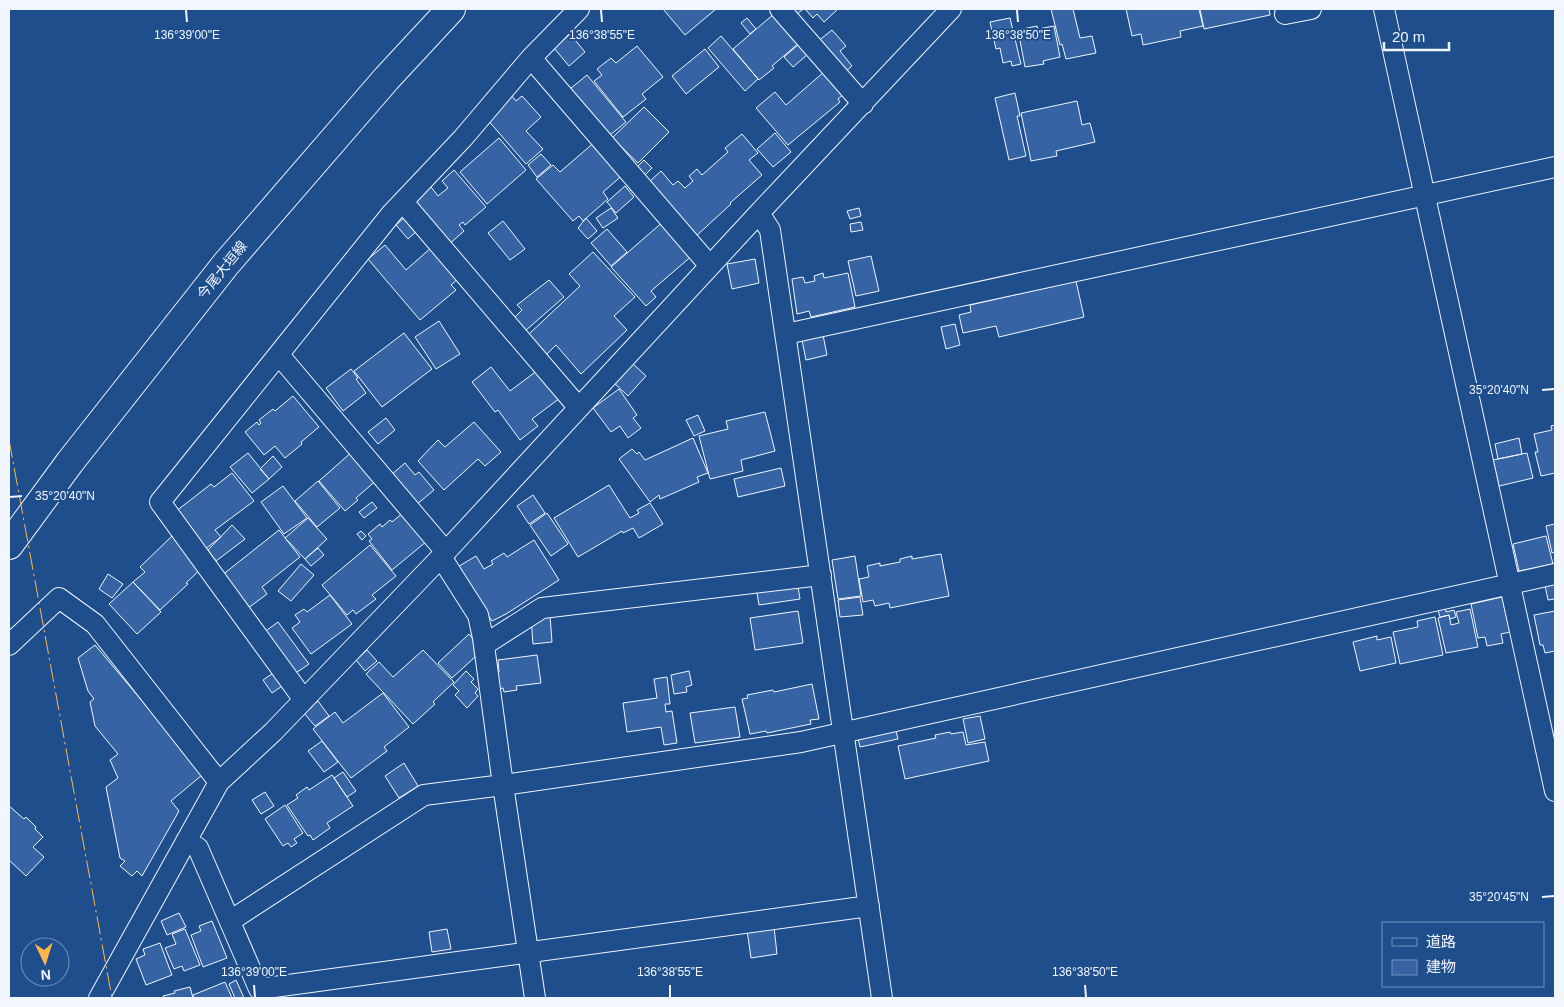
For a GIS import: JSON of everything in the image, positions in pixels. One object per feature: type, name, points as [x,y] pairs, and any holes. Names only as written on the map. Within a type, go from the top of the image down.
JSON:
[{"type":"main road","name":"今尾大垣線","points":[[9,545],[70,462],[226,264],[387,78],[451,9]]},
{"type":"street","points":[[304,700],[160,502],[403,202],[463,138],[531,58],[580,9]]},
{"type":"street","points":[[780,9],[863,104]]},
{"type":"street","points":[[99,998],[219,782],[273,732],[444,554],[759,213],[951,9]]},
{"type":"street","points":[[1286,14],[1311,9]]},
{"type":"street","points":[[1384,9],[1555,792]]},
{"type":"street","points":[[531,58],[710,266]]},
{"type":"street","points":[[786,334],[1555,166]]},
{"type":"street","points":[[403,202],[579,408]]},
{"type":"street","points":[[759,213],[770,230],[882,998]]},
{"type":"street","points":[[279,354],[444,554],[478,615],[484,645],[535,998]]},
{"type":"street","points":[[230,921],[424,795],[801,742],[843,731],[1555,574]]},
{"type":"street","points":[[484,645],[542,608],[821,575]]},
{"type":"street","points":[[9,645],[59,598],[95,624],[219,782]]},
{"type":"street","points":[[186,841],[198,848],[259,989],[869,906]]},
{"type":"building","points":[[663,9],[716,9],[685,35]]},
{"type":"building","points":[[788,9],[803,9],[795,16]]},
{"type":"building","points":[[805,9],[838,9],[824,22],[817,14],[813,18]]},
{"type":"building","points":[[1051,9],[1073,9],[1080,38],[1092,36],[1096,53],[1066,59],[1062,44],[1060,45]]},
{"type":"building","points":[[1126,9],[1199,9],[1203,26],[1180,31],[1181,37],[1143,45],[1141,34],[1132,36]]},
{"type":"building","points":[[1200,9],[1269,9],[1270,15],[1204,29]]},
{"type":"building","points":[[775,13],[800,42],[759,80],[733,49]]},
{"type":"building","points":[[747,18],[756,29],[750,34],[741,23]]},
{"type":"building","points":[[1010,18],[1021,64],[1012,66],[1011,61],[1003,63],[1000,48],[996,49],[990,22]]},
{"type":"building","points":[[1037,26],[1038,29],[1054,26],[1060,57],[1043,61],[1044,64],[1025,67],[1018,30]]},
{"type":"building","points":[[832,30],[846,46],[840,51],[852,66],[844,73],[817,42]]},
{"type":"building","points":[[570,34],[585,52],[569,66],[554,48]]},
{"type":"building","points":[[721,36],[758,79],[745,91],[708,48]]},
{"type":"building","points":[[798,45],[807,55],[793,67],[784,57]]},
{"type":"building","points":[[637,46],[663,77],[642,94],[646,99],[623,117],[594,81],[602,75],[597,69],[611,58],[616,63]]},
{"type":"building","points":[[705,49],[719,67],[686,94],[672,76]]},
{"type":"building","points":[[825,71],[845,93],[838,99],[840,102],[788,145],[756,108],[775,92],[786,105]]},
{"type":"building","points":[[587,75],[626,122],[609,136],[570,89]]},
{"type":"building","points":[[1015,93],[1020,116],[1017,116],[1026,156],[1009,160],[995,98]]},
{"type":"building","points":[[511,95],[516,101],[522,96],[541,117],[526,131],[543,149],[526,164],[486,118]]},
{"type":"building","points":[[1077,101],[1082,125],[1090,123],[1095,142],[1056,151],[1057,156],[1031,161],[1021,113]]},
{"type":"building","points":[[644,107],[669,132],[638,163],[612,138]]},
{"type":"building","points":[[775,133],[791,152],[773,167],[757,149]]},
{"type":"building","points":[[742,134],[758,153],[749,160],[762,175],[695,237],[648,183],[661,171],[673,185],[678,181],[685,188],[693,181],[689,176],[697,169],[702,175],[728,152],[725,148]]},
{"type":"building","points":[[499,138],[526,170],[487,204],[460,172]]},
{"type":"building","points":[[597,140],[625,173],[603,192],[608,199],[583,221],[579,216],[573,221],[536,179],[553,165],[560,172]]},
{"type":"building","points":[[541,154],[551,165],[537,177],[528,165]]},
{"type":"building","points":[[644,160],[652,168],[645,175],[637,167]]},
{"type":"building","points":[[454,170],[486,207],[465,225],[463,222],[459,225],[464,231],[447,246],[411,204],[431,187],[438,196],[448,188],[442,181]]},
{"type":"building","points":[[625,186],[634,197],[616,213],[607,202]]},
{"type":"building","points":[[611,208],[618,218],[603,228],[596,218]]},
{"type":"building","points":[[859,208],[861,216],[850,219],[847,211]]},
{"type":"building","points":[[406,216],[418,230],[408,239],[396,225]]},
{"type":"building","points":[[586,218],[597,231],[588,239],[578,228]]},
{"type":"building","points":[[665,220],[694,254],[651,291],[656,297],[646,306],[611,267]]},
{"type":"building","points":[[503,221],[525,249],[510,260],[488,233]]},
{"type":"building","points":[[861,222],[863,230],[851,232],[850,224]]},
{"type":"building","points":[[607,229],[627,252],[611,266],[591,243]]},
{"type":"building","points":[[385,245],[406,270],[432,247],[459,278],[451,285],[456,290],[420,320],[368,259]]},
{"type":"building","points":[[593,252],[635,297],[614,316],[627,330],[581,374],[556,345],[545,356],[528,335],[580,286],[569,274]]},
{"type":"building","points":[[871,256],[879,291],[856,296],[848,261]]},
{"type":"building","points":[[755,259],[759,283],[732,289],[727,264]]},
{"type":"building","points":[[823,273],[824,278],[848,273],[855,307],[811,317],[809,311],[797,314],[792,279],[803,277],[805,283],[815,281],[814,276]]},
{"type":"building","points":[[549,280],[564,297],[525,331],[514,318],[522,310],[517,305]]},
{"type":"building","points":[[1076,281],[1084,317],[999,337],[996,326],[963,333],[959,315],[971,312],[970,305]]},
{"type":"building","points":[[439,321],[460,354],[436,369],[415,337]]},
{"type":"building","points":[[955,324],[960,345],[946,349],[941,327]]},
{"type":"building","points":[[404,333],[432,369],[382,407],[354,371]]},
{"type":"building","points":[[823,335],[827,355],[806,360],[802,340]]},
{"type":"building","points":[[631,362],[646,376],[628,396],[613,382]]},
{"type":"building","points":[[491,367],[510,391],[538,370],[560,398],[532,419],[538,426],[520,440],[498,410],[495,412],[472,382]]},
{"type":"building","points":[[351,369],[366,393],[343,411],[326,388]]},
{"type":"building","points":[[619,389],[637,415],[633,418],[641,428],[628,438],[620,426],[611,432],[593,408]]},
{"type":"building","points":[[293,396],[319,427],[285,458],[275,446],[264,455],[245,432],[257,422],[259,425],[261,423],[259,420],[273,409],[275,411]]},
{"type":"building","points":[[765,412],[775,451],[741,460],[743,471],[710,479],[699,436],[728,429],[726,421]]},
{"type":"building","points":[[698,415],[705,431],[694,436],[686,420]]},
{"type":"building","points":[[386,418],[395,430],[378,444],[368,432]]},
{"type":"building","points":[[474,422],[501,452],[485,466],[478,459],[444,490],[418,461],[438,440],[445,447]]},
{"type":"building","points":[[1555,425],[1555,473],[1541,476],[1535,452],[1538,452],[1534,434],[1552,430],[1551,426]]},
{"type":"building","points":[[693,438],[708,473],[697,477],[699,482],[660,499],[659,495],[650,502],[619,459],[632,449],[637,454],[639,452],[645,460]]},
{"type":"building","points":[[1519,438],[1522,454],[1498,459],[1495,444]]},
{"type":"building","points":[[354,450],[379,478],[356,498],[358,500],[345,511],[319,481]]},
{"type":"building","points":[[248,453],[269,479],[252,493],[230,467]]},
{"type":"building","points":[[1527,453],[1533,478],[1499,486],[1493,460]]},
{"type":"building","points":[[273,456],[282,467],[269,479],[260,469]]},
{"type":"building","points":[[405,463],[415,475],[419,472],[434,490],[416,505],[391,475]]},
{"type":"building","points":[[781,468],[785,486],[738,497],[734,479]]},
{"type":"building","points":[[232,473],[254,501],[215,530],[221,537],[204,550],[175,512],[211,484],[214,487]]},
{"type":"building","points":[[318,481],[340,508],[317,527],[295,501]]},
{"type":"building","points":[[609,485],[630,518],[639,513],[637,510],[650,503],[663,524],[639,538],[633,528],[623,533],[622,531],[578,557],[554,518]]},
{"type":"building","points":[[283,486],[307,518],[284,534],[261,502]]},
{"type":"building","points":[[533,495],[545,513],[529,524],[517,506]]},
{"type":"building","points":[[372,502],[377,508],[364,518],[359,512]]},
{"type":"building","points":[[404,512],[427,541],[392,570],[369,541],[372,539],[368,534],[380,524],[382,527],[390,520],[392,522]]},
{"type":"building","points":[[547,513],[568,544],[551,556],[530,525]]},
{"type":"building","points":[[308,518],[327,539],[305,559],[285,538]]},
{"type":"building","points":[[1555,524],[1555,552],[1552,553],[1546,526]]},
{"type":"building","points":[[232,525],[245,539],[216,561],[208,550]]},
{"type":"building","points":[[279,530],[300,557],[262,587],[267,594],[247,609],[221,576]]},
{"type":"building","points":[[361,531],[366,536],[362,540],[357,534]]},
{"type":"building","points":[[172,536],[202,568],[160,610],[133,582],[145,572],[140,567]]},
{"type":"building","points":[[1546,536],[1553,564],[1519,571],[1513,544]]},
{"type":"building","points":[[534,540],[559,580],[492,621],[456,568],[476,556],[484,569],[493,564],[491,561],[504,553],[507,557]]},
{"type":"building","points":[[370,545],[396,576],[372,595],[376,599],[356,614],[353,610],[347,615],[322,585]]},
{"type":"building","points":[[318,548],[324,555],[311,566],[305,559]]},
{"type":"building","points":[[941,554],[949,596],[890,608],[889,603],[875,606],[873,600],[863,602],[859,579],[869,577],[867,566],[880,563],[880,566],[900,562],[900,559],[912,556],[912,559]]},
{"type":"building","points":[[855,556],[861,596],[838,599],[832,560]]},
{"type":"building","points":[[301,564],[314,575],[291,601],[278,591]]},
{"type":"building","points":[[108,574],[123,584],[112,598],[99,589]]},
{"type":"building","points":[[797,581],[800,599],[759,605],[756,587]]},
{"type":"building","points":[[133,582],[161,612],[137,634],[109,604]]},
{"type":"building","points":[[1555,582],[1555,599],[1548,600],[1545,585]]},
{"type":"building","points":[[330,595],[352,624],[311,654],[292,628],[300,622],[295,615],[304,609],[307,612]]},
{"type":"building","points":[[860,597],[863,615],[840,617],[838,600]]},
{"type":"building","points":[[1502,597],[1510,632],[1501,634],[1503,643],[1487,646],[1485,637],[1478,638],[1471,604]]},
{"type":"building","points":[[1445,605],[1446,612],[1454,610],[1456,617],[1450,619],[1449,615],[1440,617],[1437,607]]},
{"type":"building","points":[[1470,609],[1478,647],[1446,653],[1438,618],[1449,615],[1451,625],[1459,623],[1456,612]]},
{"type":"building","points":[[798,611],[803,643],[755,650],[750,618]]},
{"type":"building","points":[[1555,611],[1555,651],[1545,653],[1543,645],[1540,645],[1534,615]]},
{"type":"building","points":[[550,616],[552,642],[533,644],[531,618]]},
{"type":"building","points":[[1435,617],[1443,655],[1400,664],[1393,632],[1418,627],[1417,621]]},
{"type":"building","points":[[278,622],[309,664],[293,675],[263,633]]},
{"type":"building","points":[[469,634],[473,639],[475,657],[452,678],[438,663]]},
{"type":"building","points":[[1377,636],[1377,640],[1391,637],[1396,663],[1360,671],[1353,642]]},
{"type":"building","points":[[95,645],[202,775],[171,801],[179,811],[142,876],[137,871],[132,876],[120,866],[125,861],[120,858],[106,787],[118,778],[110,760],[118,754],[95,726],[90,702],[94,699],[88,691],[78,658]]},
{"type":"building","points":[[367,650],[377,661],[365,671],[356,660]]},
{"type":"building","points":[[423,650],[454,682],[433,702],[435,704],[413,724],[366,674],[379,662],[393,677]]},
{"type":"building","points":[[537,655],[541,683],[516,686],[517,690],[504,692],[503,688],[499,689],[496,672],[499,672],[498,660]]},
{"type":"building","points":[[276,671],[285,684],[272,693],[263,680]]},
{"type":"building","points":[[466,671],[474,679],[471,682],[478,689],[475,693],[478,696],[467,708],[455,695],[459,691],[453,685]]},
{"type":"building","points":[[689,671],[692,685],[686,687],[687,692],[674,694],[671,675]]},
{"type":"building","points":[[667,677],[670,704],[665,704],[666,712],[672,711],[677,743],[664,745],[661,727],[627,732],[623,703],[657,698],[654,679]]},
{"type":"building","points":[[812,684],[819,719],[810,720],[811,724],[767,733],[766,731],[750,734],[742,699],[748,698],[747,695],[773,690],[774,692]]},
{"type":"building","points":[[383,693],[409,727],[384,747],[387,751],[351,778],[313,729],[335,712],[343,723]]},
{"type":"building","points":[[318,701],[329,716],[315,726],[303,712]]},
{"type":"building","points":[[735,707],[740,737],[695,743],[690,713]]},
{"type":"building","points":[[980,716],[985,739],[968,743],[963,719]]},
{"type":"building","points":[[895,727],[898,739],[860,747],[857,734]]},
{"type":"building","points":[[950,732],[951,734],[963,732],[966,745],[985,742],[989,761],[905,779],[898,746],[936,738],[935,735]]},
{"type":"building","points":[[322,741],[338,762],[324,772],[308,751]]},
{"type":"building","points":[[404,763],[418,786],[399,798],[385,776]]},
{"type":"building","points":[[343,772],[356,791],[347,797],[334,778]]},
{"type":"building","points":[[332,775],[353,806],[327,823],[330,828],[313,840],[310,835],[308,836],[287,805],[298,798],[296,795],[307,787],[309,790]]},
{"type":"building","points":[[265,792],[274,806],[261,814],[252,800]]},
{"type":"building","points":[[285,805],[303,833],[294,839],[297,843],[291,847],[288,843],[283,846],[265,819]]},
{"type":"building","points":[[9,806],[24,819],[26,817],[43,837],[33,847],[44,857],[26,876],[9,860]]},
{"type":"building","points":[[179,913],[186,927],[167,935],[161,921]]},
{"type":"building","points":[[212,921],[227,958],[203,967],[191,935],[201,931],[199,926]]},
{"type":"building","points":[[774,927],[777,954],[751,958],[747,930]]},
{"type":"building","points":[[185,929],[200,965],[184,971],[182,966],[174,969],[165,948],[176,944],[172,934]]},
{"type":"building","points":[[447,929],[451,949],[432,952],[429,932]]},
{"type":"building","points":[[160,943],[172,975],[146,985],[136,959],[145,955],[143,949]]},
{"type":"building","points":[[236,980],[244,998],[235,998],[229,984]]},
{"type":"building","points":[[225,982],[232,998],[194,998],[193,995]]},
{"type":"building","points":[[190,987],[193,998],[164,998],[163,996],[175,993],[174,991]]},
{"type":"power","points":[[9,440],[112,998]]}]
